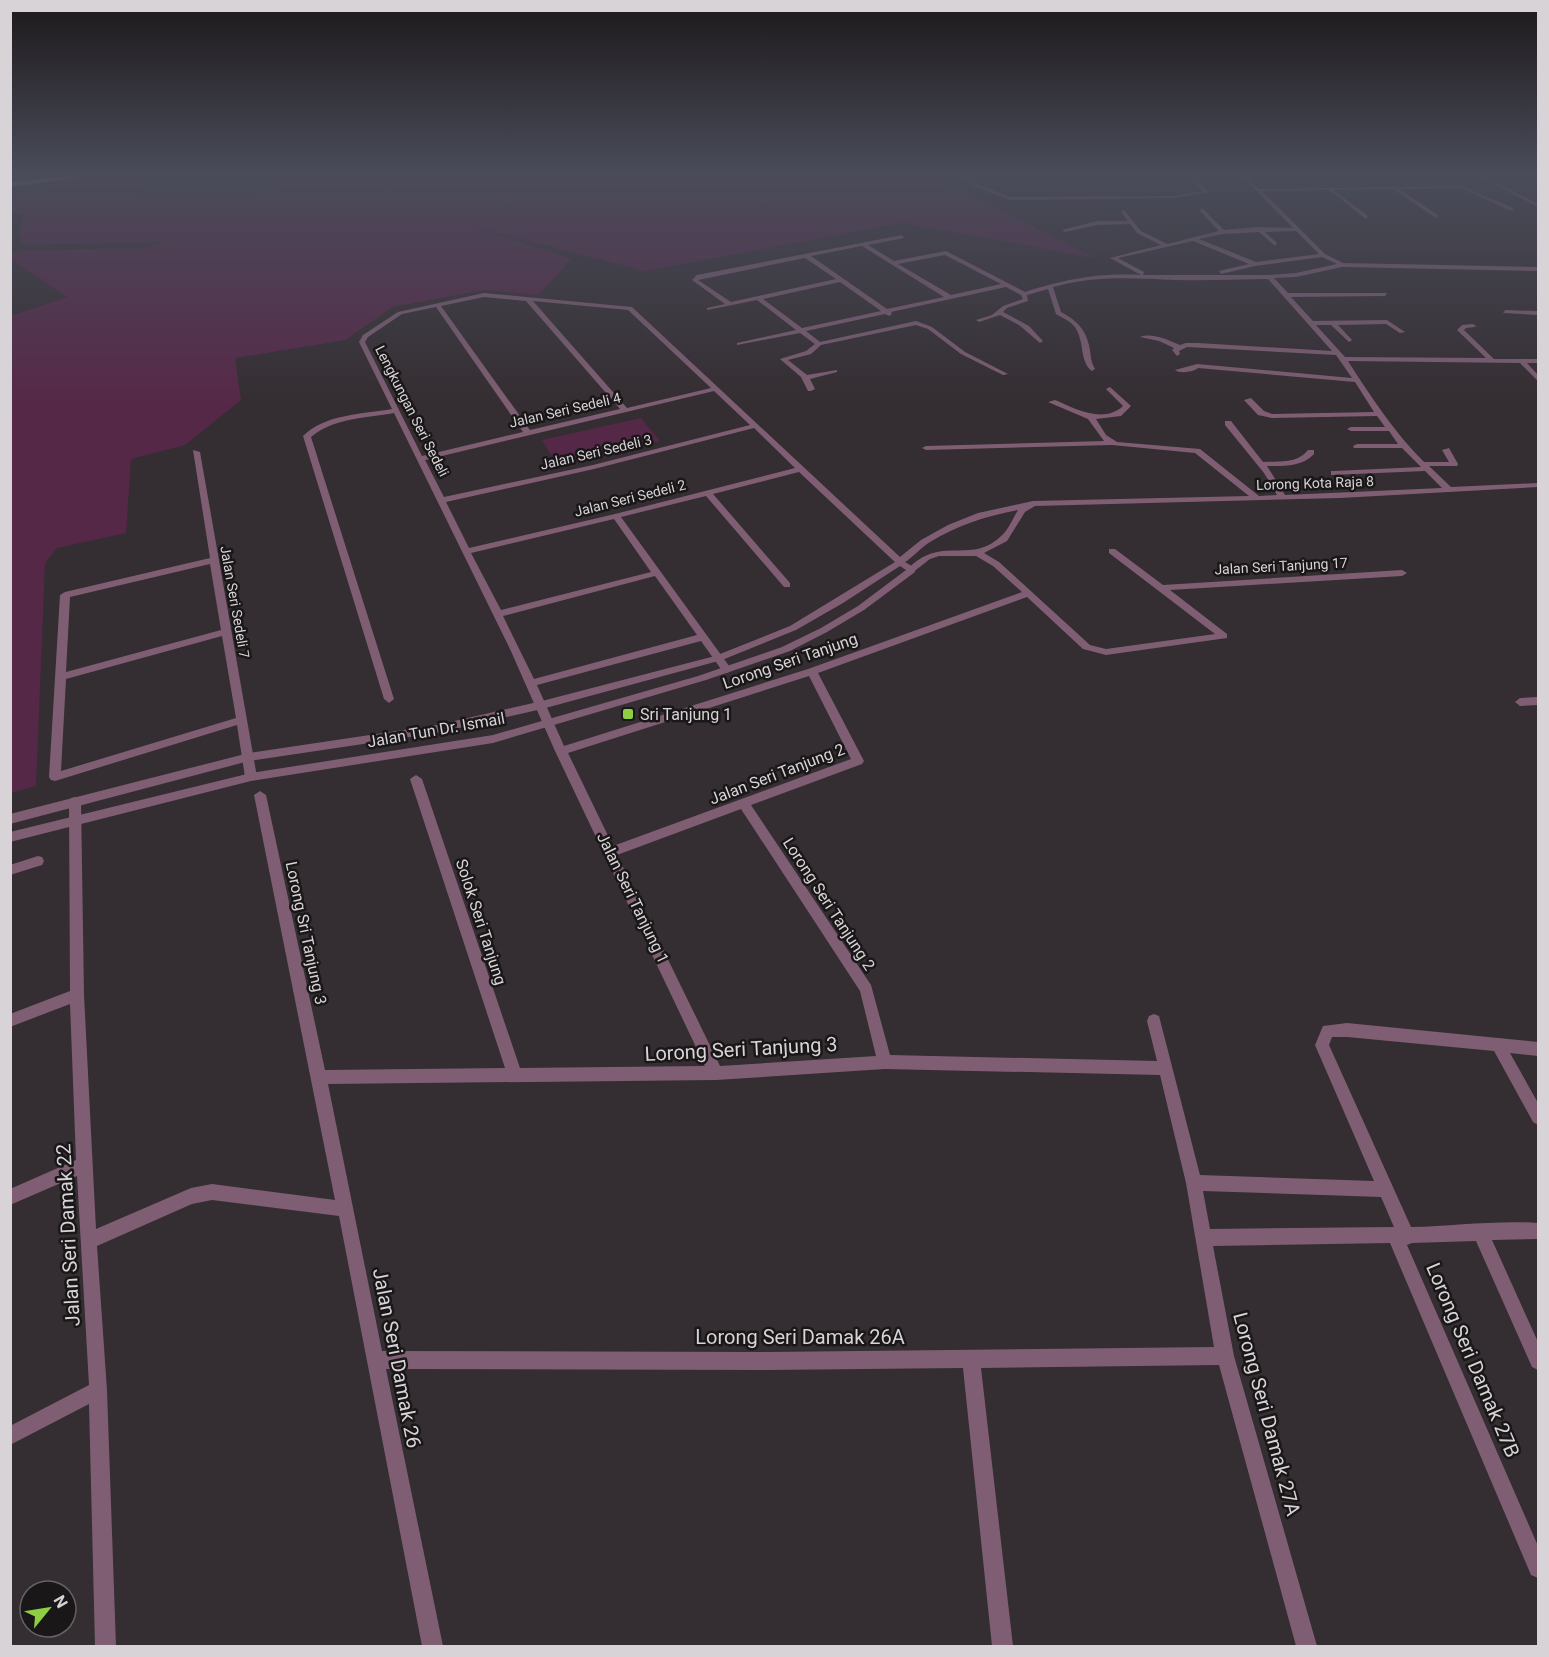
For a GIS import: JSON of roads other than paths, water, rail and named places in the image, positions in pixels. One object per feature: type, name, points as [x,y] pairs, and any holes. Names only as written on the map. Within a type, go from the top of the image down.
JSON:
[{"type":"street","points":[[729,304],[695,280],[697,277],[828,251]]},
{"type":"street","points":[[874,251],[949,297]]},
{"type":"street","points":[[1140,251],[1113,258],[1149,276]]},
{"type":"street","points":[[1225,251],[1255,264]]},
{"type":"street","points":[[1319,251],[1342,265]]},
{"type":"street","points":[[893,263],[946,253],[1024,294],[1102,275],[1270,277],[1296,275],[1342,265],[1539,268]]},
{"type":"street","points":[[1204,277],[1255,264],[1323,255]]},
{"type":"street","points":[[807,256],[904,324]]},
{"type":"street","points":[[1270,277],[1323,323],[1349,340]]},
{"type":"street","points":[[709,309],[842,280]]},
{"type":"street","points":[[740,344],[1006,285]]},
{"type":"street","points":[[1050,286],[1058,313],[1076,323],[1089,355],[1087,361],[1092,369]]},
{"type":"street","points":[[979,320],[994,316],[1005,308],[1026,300],[1024,294]]},
{"type":"street","points":[[1288,294],[1385,294]]},
{"type":"street","name":"Lengkungan Seri Sedeli","points":[[549,723],[443,500],[362,342],[365,336],[400,313],[484,295],[630,308],[900,562],[912,570]]},
{"type":"street","points":[[758,298],[819,344]]},
{"type":"street","points":[[529,300],[625,410]]},
{"type":"street","points":[[437,304],[528,433]]},
{"type":"street","points":[[999,312],[1019,322],[1033,332],[1040,341]]},
{"type":"street","points":[[1506,312],[1539,313]]},
{"type":"street","points":[[1323,323],[1387,322],[1402,332]]},
{"type":"street","points":[[1323,323],[1340,356],[1378,414],[1404,446],[1450,491]]},
{"type":"street","points":[[819,344],[904,324],[922,324],[963,353],[1005,374]]},
{"type":"street","points":[[1473,327],[1464,326],[1460,330],[1491,359]]},
{"type":"street","points":[[1143,337],[1160,339],[1178,351],[1198,345],[1340,356],[1539,361]]},
{"type":"street","points":[[811,389],[805,378],[783,359],[812,352],[819,344]]},
{"type":"street","points":[[1521,360],[1539,379]]},
{"type":"street","points":[[1178,370],[1193,369],[1197,366],[1356,380]]},
{"type":"street","points":[[805,378],[835,370]]},
{"type":"street","name":"Jalan Seri Sedeli 4","points":[[422,458],[715,389]]},
{"type":"street","points":[[1052,402],[1091,417],[1118,414],[1126,410],[1127,406],[1110,389]]},
{"type":"street","points":[[1248,400],[1261,413],[1272,416],[1378,414]]},
{"type":"street","points":[[389,699],[307,436],[314,428],[397,410]]},
{"type":"street","points":[[1091,417],[1102,437],[1111,443]]},
{"type":"street","points":[[1228,423],[1283,498]]},
{"type":"street","name":"Jalan Seri Sedeli 3","points":[[443,500],[605,465],[754,426]]},
{"type":"street","points":[[1351,429],[1390,429]]},
{"type":"street","points":[[926,448],[1111,443],[1197,451],[1257,498]]},
{"type":"street","points":[[1357,446],[1404,446]]},
{"type":"street","points":[[1334,473],[1454,464],[1446,450]]},
{"type":"street","name":"Jalan Seri Sedeli 7","points":[[196,452],[251,777]]},
{"type":"street","points":[[1260,464],[1296,461],[1311,453]]},
{"type":"street","name":"Jalan Seri Sedeli 2","points":[[467,551],[800,469]]},
{"type":"street","name":"Lorong Kota Raja 8","points":[[1033,504],[1283,498],[1539,485]]},
{"type":"street","points":[[707,492],[787,585]]},
{"type":"street","points":[[978,553],[1004,539],[1022,510],[1033,504]]},
{"type":"street","name":"Jalan Tun Dr. Ismail","points":[[10,819],[249,757],[437,729],[542,705],[718,658],[793,628],[840,601],[900,562],[924,542],[951,527],[981,515],[1033,504]]},
{"type":"street","points":[[616,516],[727,670]]},
{"type":"street","name":"Jalan Tun Dr. Ismail","points":[[10,837],[251,777],[475,742],[549,723],[727,670],[786,648],[824,630],[861,608],[927,557],[951,551],[978,553]]},
{"type":"street","points":[[978,553],[996,564],[1026,594],[1087,646],[1095,650],[1106,652],[1224,636],[1112,551]]},
{"type":"street","points":[[214,560],[65,595],[55,777],[241,720]]},
{"type":"street","points":[[498,614],[657,573]]},
{"type":"street","name":"Jalan Seri Tanjung 17","points":[[1163,588],[1402,573]]},
{"type":"street","name":"Lorong Seri Tanjung","points":[[561,751],[812,671],[1026,594]]},
{"type":"street","points":[[61,677],[226,632]]},
{"type":"street","points":[[532,684],[703,637]]},
{"type":"street","name":"Jalan Seri Tanjung 2","points":[[611,852],[858,760],[812,671]]},
{"type":"street","points":[[1520,702],[1539,700]]},
{"type":"street","name":"Jalan Seri Tanjung 1","points":[[549,723],[716,1073]]},
{"type":"street","name":"Solok Seri Tanjung","points":[[416,779],[515,1076]]},
{"type":"street","name":"Lorong Sri Tanjung 3","points":[[260,795],[319,1077]]},
{"type":"street","name":"Jalan Seri Damak 22","points":[[75,801],[77,995],[84,1165],[98,1390],[105,1647]]},
{"type":"street","name":"Lorong Seri Tanjung 2","points":[[744,804],[866,989],[885,1062]]},
{"type":"street","points":[[10,870],[38,861]]},
{"type":"street","points":[[10,1021],[77,995]]},
{"type":"street","name":"Lorong Seri Damak 27A","points":[[1155,1021],[1164,1068],[1194,1183],[1225,1356],[1307,1647]]},
{"type":"street","name":"Lorong Seri Damak 27B","points":[[1498,1045],[1347,1029],[1328,1031],[1322,1045],[1385,1189],[1401,1236],[1539,1568]]},
{"type":"street","points":[[1498,1045],[1539,1049]]},
{"type":"street","points":[[1498,1045],[1539,1117]]},
{"type":"street","name":"Lorong Seri Tanjung 3","points":[[319,1077],[716,1073],[885,1062],[1164,1068]]},
{"type":"street","name":"Jalan Seri Damak 26","points":[[319,1077],[432,1647]]},
{"type":"street","points":[[10,1197],[84,1165]]},
{"type":"street","points":[[1194,1183],[1385,1189]]},
{"type":"street","points":[[89,1241],[191,1196],[212,1192],[344,1209]]},
{"type":"street","points":[[1203,1238],[1255,1234],[1401,1236],[1503,1230],[1539,1231]]},
{"type":"street","points":[[1481,1233],[1539,1361]]},
{"type":"street","name":"Lorong Seri Damak 26A","points":[[375,1360],[971,1359],[1225,1356]]},
{"type":"street","points":[[971,1359],[1003,1647]]},
{"type":"street","points":[[10,1436],[98,1390]]},
{"type":"place","name":"Sri Tanjung 1","points":[[628,714]]}]
